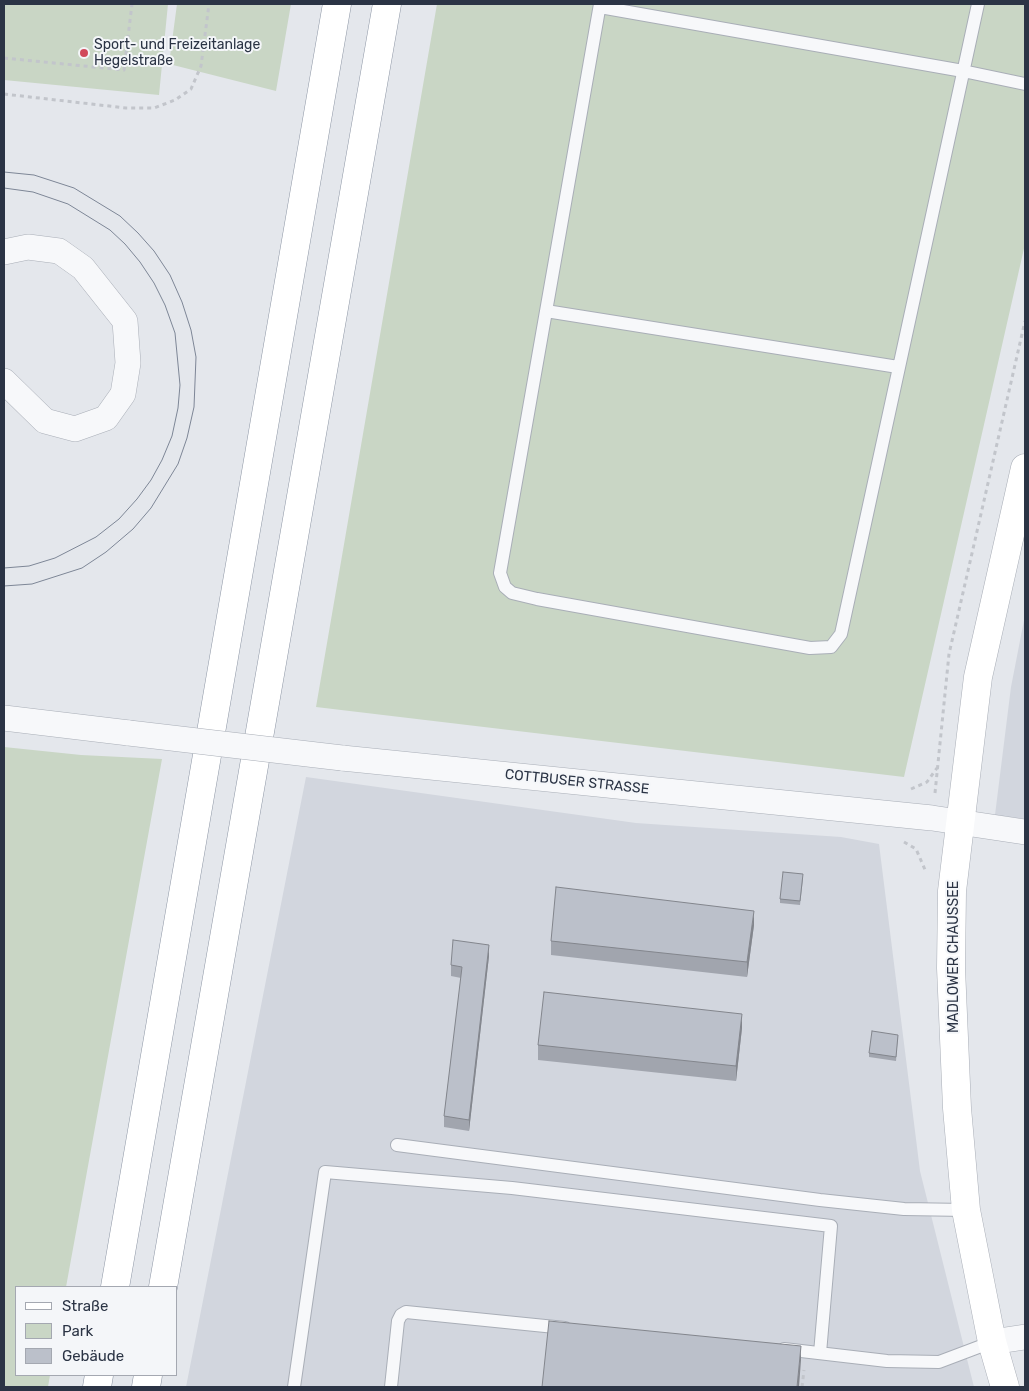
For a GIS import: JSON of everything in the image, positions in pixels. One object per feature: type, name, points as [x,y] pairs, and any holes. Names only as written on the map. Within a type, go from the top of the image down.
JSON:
[{"type":"main road","points":[[114,1286],[337,4]]},
{"type":"main road","points":[[163,1286],[387,4]]},
{"type":"main road","name":"MADLOWER CHAUSSEE","points":[[1005,1387],[992,1342],[966,1210],[957,1108],[951,968],[952,891],[978,677],[1025,468]]},
{"type":"street","points":[[4,252],[28,247],[59,251],[83,268],[125,321],[128,363],[123,394],[106,418],[75,429],[45,421],[4,381]]},
{"type":"street","name":"COTTBUSER STRASSE","points":[[4,718],[342,758],[932,818],[1025,832]]},
{"type":"street","points":[[992,1342],[1025,1337]]},
{"type":"lane","points":[[978,4],[963,71],[929,232],[898,367],[841,634],[831,647],[810,648],[536,599],[512,593],[505,587],[500,573],[600,5],[963,71],[1025,84]]},
{"type":"lane","points":[[546,311],[898,367]]},
{"type":"lane","points":[[397,1145],[829,1201],[904,1209],[966,1210]]},
{"type":"lane","points":[[294,1387],[325,1172],[450,1182],[831,1226],[820,1353]]},
{"type":"lane","points":[[391,1387],[398,1321],[401,1315],[406,1312],[579,1329]]},
{"type":"lane","points":[[776,1348],[887,1361],[939,1362],[992,1342]]},
{"type":"path","points":[[4,58],[124,70],[132,4]]},
{"type":"path","points":[[4,94],[126,108],[154,108],[175,100],[191,89],[200,66],[209,4]]},
{"type":"path","points":[[932,818],[949,654],[1025,321]]},
{"type":"shaded area","points":[[1025,615],[1025,819],[995,815],[1011,687]]},
{"type":"shaded area","points":[[306,777],[636,823],[841,837],[879,844],[920,1171],[974,1387],[186,1387]]},
{"type":"green space","name":"Sport- und Freizeitanlage Hegelstraße","points":[[4,4],[168,4],[159,95],[4,80]]},
{"type":"green space","points":[[177,4],[291,4],[276,91],[169,64]]},
{"type":"green space","points":[[437,4],[1025,4],[1025,244],[904,777],[316,707]]},
{"type":"green space","points":[[4,747],[81,755],[162,759],[66,1286],[15,1286],[15,1376],[50,1376],[48,1387],[4,1387]]},
{"type":"building","points":[[783,872],[803,874],[800,901],[780,899]]},
{"type":"building","points":[[556,887],[754,911],[747,962],[551,941]]},
{"type":"building","points":[[453,940],[489,945],[469,1120],[444,1116],[462,967],[451,965]]},
{"type":"building","points":[[544,992],[742,1014],[736,1066],[538,1045]]},
{"type":"building","points":[[872,1031],[898,1035],[896,1057],[869,1053]]},
{"type":"building","points":[[549,1321],[801,1346],[797,1387],[542,1387]]},
{"type":"tram line","points":[[4,172],[34,175],[74,188],[120,216],[138,233],[154,251],[170,275],[182,302],[191,330],[196,357],[194,407],[187,438],[178,464],[151,508],[133,529],[106,552],[82,568],[32,584],[4,586]]},
{"type":"tram line","points":[[4,188],[33,192],[68,204],[110,230],[125,244],[154,283],[165,305],[175,333],[180,385],[178,408],[172,436],[162,460],[151,480],[119,519],[96,537],[55,558],[29,566],[4,568]]},
{"type":"place","name":"Sport- und Freizeitanlage Hegelstraße","points":[[84,53]]}]
